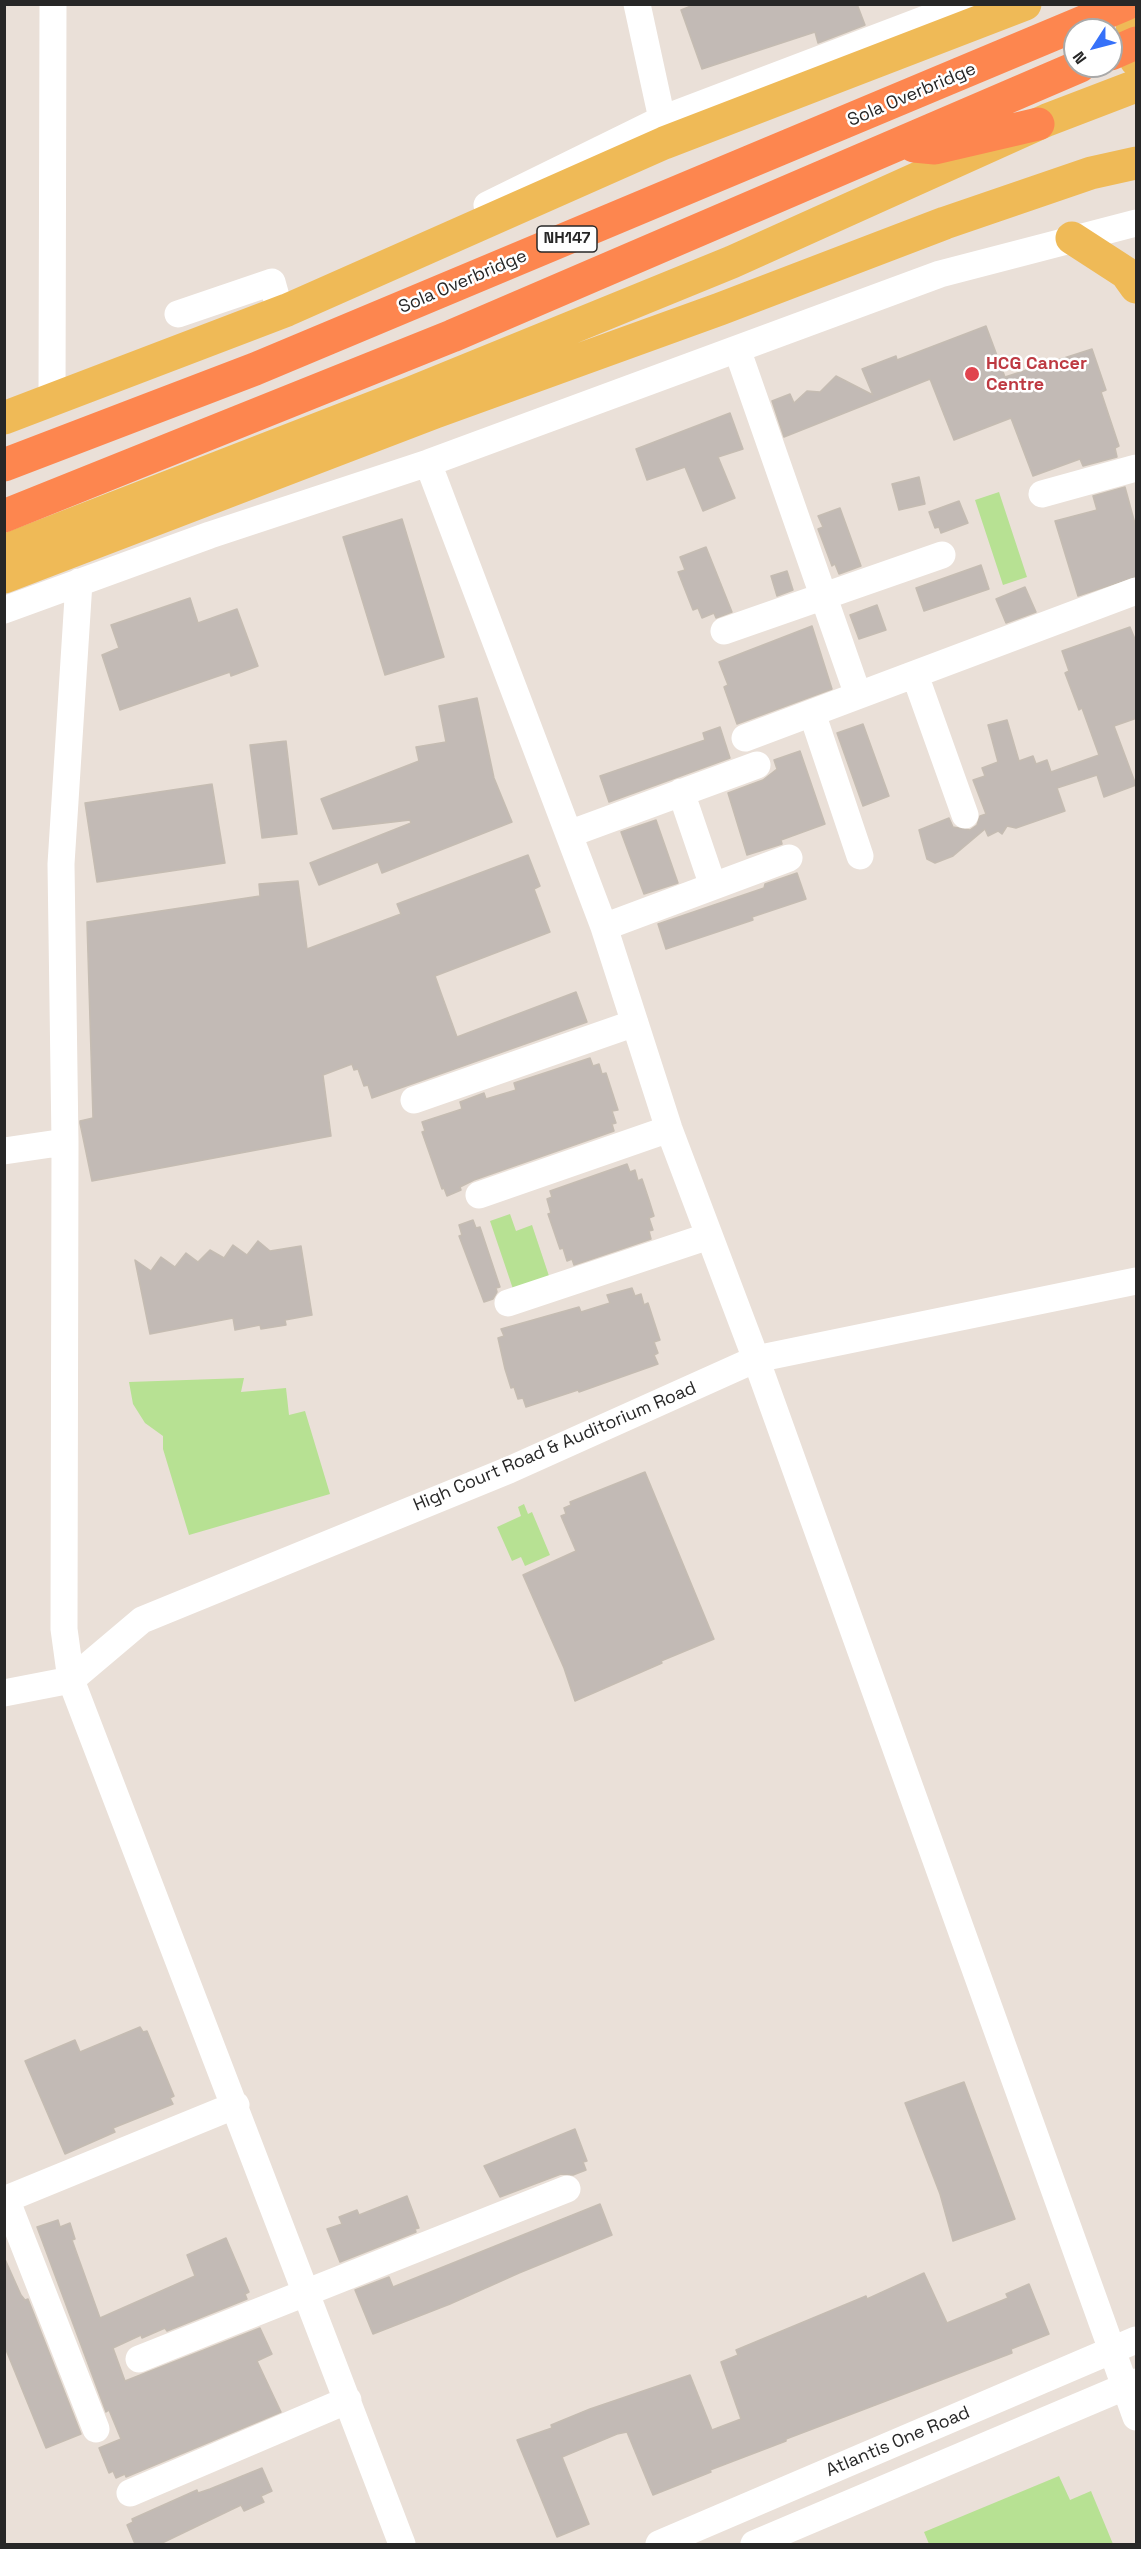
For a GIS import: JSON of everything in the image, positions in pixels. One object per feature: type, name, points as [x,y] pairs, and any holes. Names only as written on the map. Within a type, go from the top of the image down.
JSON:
[{"type":"highway","name":"Sola Overbridge","points":[[4,465],[255,369],[1121,5]]},
{"type":"highway","points":[[1123,49],[1137,43]]},
{"type":"highway","name":"NH147","points":[[4,516],[452,336],[1063,73]]},
{"type":"highway","points":[[897,144],[935,148],[1038,124]]},
{"type":"main road","points":[[4,418],[120,376],[282,305],[663,131],[1025,4]]},
{"type":"main road","points":[[1121,5],[1137,60]]},
{"type":"main road","points":[[4,551],[411,393],[732,262],[1038,124],[1137,87]]},
{"type":"main road","points":[[4,577],[435,412],[720,309],[945,224],[1091,173],[1137,163]]},
{"type":"main road","points":[[1072,238],[1126,273],[1137,287]]},
{"type":"street","points":[[52,399],[53,4]]},
{"type":"street","points":[[637,4],[663,131],[965,4]]},
{"type":"street","points":[[4,610],[210,535],[428,463],[940,274],[1137,223]]},
{"type":"street","points":[[178,314],[272,282],[282,305]]},
{"type":"street","points":[[737,349],[858,696]]},
{"type":"street","points":[[428,463],[604,927],[669,1129],[1125,2345],[1137,2417]]},
{"type":"street","points":[[1042,494],[1137,468]]},
{"type":"street","points":[[724,631],[942,555]]},
{"type":"street","points":[[79,582],[61,864],[65,1142],[64,1629],[71,1680],[236,2105],[402,2544]]},
{"type":"street","points":[[745,738],[1137,591]]},
{"type":"street","points":[[915,675],[965,815]]},
{"type":"street","points":[[812,713],[860,856]]},
{"type":"street","points":[[569,834],[757,765]]},
{"type":"street","points":[[681,792],[713,886]]},
{"type":"street","points":[[604,927],[789,858]]},
{"type":"street","points":[[414,1100],[635,1023]]},
{"type":"street","points":[[479,1195],[669,1129]]},
{"type":"street","points":[[4,1151],[65,1142]]},
{"type":"street","points":[[508,1303],[709,1236]]},
{"type":"street","name":"High Court Road & Auditorium Road","points":[[4,1693],[71,1680],[142,1620],[508,1470],[756,1359],[1137,1281]]},
{"type":"street","points":[[96,2429],[5,2199],[236,2105]]},
{"type":"street","points":[[139,2359],[567,2189]]},
{"type":"street","name":"Atlantis One Road","points":[[659,2544],[1125,2345]]},
{"type":"street","points":[[754,2544],[1132,2384]]},
{"type":"street","points":[[130,2493],[348,2400]]},
{"type":"green space","points":[[999,492],[1027,577],[1003,585],[975,500]]},
{"type":"green space","points":[[510,1214],[516,1231],[532,1225],[549,1276],[513,1289],[490,1221]]},
{"type":"green space","points":[[244,1378],[241,1392],[286,1388],[289,1415],[305,1411],[330,1494],[189,1535],[163,1449],[163,1436],[145,1423],[133,1404],[129,1382]]},
{"type":"green space","points":[[524,1504],[528,1514],[532,1512],[550,1555],[525,1566],[521,1557],[512,1561],[497,1527],[521,1516],[518,1507]]},
{"type":"green space","points":[[1059,2476],[1070,2500],[1091,2491],[1113,2544],[929,2544],[924,2532]]},
{"type":"building","points":[[696,4],[857,4],[865,25],[818,43],[815,32],[702,69],[681,10]]},
{"type":"building","points":[[986,326],[1005,377],[1092,349],[1106,390],[1101,392],[1119,446],[1115,448],[1117,457],[1083,466],[1080,459],[1033,476],[1011,418],[954,440],[930,379],[784,437],[772,401],[790,394],[794,403],[807,391],[820,392],[836,376],[873,395],[862,369],[896,356],[897,360]]},
{"type":"building","points":[[730,413],[743,449],[718,457],[735,498],[703,511],[685,467],[647,480],[636,449]]},
{"type":"building","points":[[919,477],[925,504],[899,510],[892,484]]},
{"type":"building","points":[[1125,487],[1137,531],[1137,576],[1078,596],[1055,521],[1097,510],[1093,496]]},
{"type":"building","points":[[959,501],[968,523],[941,533],[939,527],[935,528],[929,512]]},
{"type":"building","points":[[840,508],[861,566],[839,574],[835,564],[832,566],[818,529],[823,527],[818,516]]},
{"type":"building","points":[[402,519],[444,657],[385,675],[343,537]]},
{"type":"building","points":[[706,547],[732,612],[716,618],[714,613],[702,618],[698,608],[693,610],[678,572],[685,570],[680,557]]},
{"type":"building","points":[[981,565],[989,589],[924,611],[916,588]]},
{"type":"building","points":[[787,571],[793,590],[777,596],[771,576]]},
{"type":"building","points":[[1025,587],[1036,612],[1006,623],[996,599]]},
{"type":"building","points":[[190,598],[198,623],[237,609],[258,666],[231,676],[230,672],[120,710],[102,655],[119,648],[111,625]]},
{"type":"building","points":[[877,605],[886,630],[859,639],[850,615]]},
{"type":"building","points":[[812,626],[832,689],[737,724],[724,687],[728,685],[719,662]]},
{"type":"building","points":[[1130,627],[1137,644],[1137,718],[1114,726],[1136,785],[1104,797],[1097,775],[1057,788],[1065,811],[1016,828],[1007,826],[1002,834],[998,831],[988,836],[985,829],[953,856],[935,863],[927,859],[919,830],[949,818],[953,827],[970,830],[977,825],[980,816],[986,814],[973,780],[985,776],[982,768],[998,762],[988,725],[1007,720],[1019,761],[1033,756],[1036,764],[1047,760],[1051,772],[1099,755],[1082,708],[1079,710],[1065,673],[1069,671],[1062,651]]},
{"type":"building","points":[[477,698],[494,778],[512,822],[382,873],[378,862],[319,885],[310,863],[411,823],[410,820],[333,829],[321,799],[419,761],[416,747],[446,742],[439,706]]},
{"type":"building","points":[[863,724],[889,796],[863,806],[837,733]]},
{"type":"building","points":[[720,727],[730,758],[609,802],[600,776],[705,740],[703,733]]},
{"type":"building","points":[[286,741],[297,834],[262,838],[250,745]]},
{"type":"building","points":[[800,751],[825,824],[781,840],[782,844],[747,855],[728,793],[763,780],[777,769],[774,760]]},
{"type":"building","points":[[212,784],[225,863],[97,882],[85,803]]},
{"type":"building","points":[[656,820],[678,883],[644,894],[621,832]]},
{"type":"building","points":[[528,855],[540,886],[534,889],[550,932],[435,976],[441,993],[457,1037],[576,992],[587,1022],[372,1098],[368,1085],[364,1086],[358,1069],[354,1070],[352,1064],[323,1075],[331,1136],[92,1181],[80,1123],[80,1121],[93,1118],[87,922],[260,896],[259,884],[298,881],[307,949],[401,914],[397,904]]},
{"type":"building","points":[[797,873],[806,899],[752,917],[753,920],[666,949],[658,924],[764,888],[765,884]]},
{"type":"building","points":[[590,1058],[593,1066],[599,1064],[602,1074],[606,1073],[618,1110],[612,1111],[616,1123],[612,1124],[614,1131],[474,1180],[460,1187],[461,1190],[447,1196],[444,1188],[442,1189],[422,1132],[425,1131],[422,1122],[462,1109],[460,1102],[484,1093],[486,1099],[516,1090],[514,1083]]},
{"type":"building","points":[[627,1164],[630,1172],[635,1170],[638,1181],[642,1179],[649,1200],[654,1216],[649,1218],[653,1230],[649,1231],[651,1239],[574,1265],[572,1259],[567,1261],[563,1248],[560,1249],[548,1214],[551,1213],[547,1199],[552,1197],[550,1191]]},
{"type":"building","points":[[473,1220],[476,1228],[480,1227],[500,1287],[496,1288],[497,1292],[493,1299],[484,1302],[459,1236],[462,1235],[459,1225]]},
{"type":"building","points":[[258,1241],[270,1251],[301,1246],[312,1315],[285,1320],[286,1325],[261,1329],[260,1325],[235,1330],[233,1318],[150,1334],[135,1260],[151,1271],[161,1257],[175,1267],[186,1253],[198,1262],[210,1250],[224,1258],[233,1245],[247,1255]]},
{"type":"building","points":[[632,1288],[635,1296],[641,1294],[644,1305],[648,1303],[660,1340],[654,1342],[658,1353],[654,1355],[658,1364],[579,1392],[578,1390],[526,1407],[523,1398],[518,1399],[514,1387],[511,1388],[498,1338],[504,1336],[501,1329],[579,1307],[581,1312],[610,1303],[607,1295]]},
{"type":"building","points":[[645,1472],[714,1639],[575,1701],[564,1668],[523,1575],[576,1551],[561,1516],[566,1514],[564,1508],[571,1505],[570,1502]]},
{"type":"building","points":[[140,2027],[143,2032],[147,2031],[174,2096],[170,2098],[173,2104],[113,2128],[115,2132],[65,2154],[25,2061],[75,2040],[80,2052]]},
{"type":"building","points":[[964,2082],[1015,2219],[953,2241],[940,2194],[905,2103]]},
{"type":"building","points":[[575,2129],[587,2161],[583,2162],[586,2170],[573,2175],[561,2174],[500,2197],[484,2166]]},
{"type":"building","points":[[407,2196],[419,2228],[415,2229],[416,2232],[340,2262],[327,2229],[342,2224],[339,2217],[357,2210],[359,2215]]},
{"type":"building","points":[[600,2204],[612,2235],[373,2334],[355,2290],[389,2277],[393,2287]]},
{"type":"building","points":[[58,2220],[60,2227],[70,2223],[75,2239],[72,2240],[100,2318],[195,2276],[187,2255],[226,2238],[249,2292],[245,2294],[247,2299],[167,2331],[165,2328],[142,2338],[141,2335],[113,2348],[125,2381],[260,2328],[272,2354],[257,2361],[281,2412],[126,2477],[125,2474],[116,2478],[113,2471],[109,2473],[99,2448],[121,2439],[109,2410],[106,2412],[37,2227]]},
{"type":"building","points":[[4,2257],[21,2295],[25,2300],[28,2299],[81,2434],[46,2448],[4,2345]]},
{"type":"building","points":[[924,2273],[947,2323],[1008,2298],[1006,2294],[1029,2284],[1049,2334],[1011,2349],[1012,2353],[786,2439],[786,2441],[653,2495],[627,2432],[617,2434],[562,2457],[589,2524],[557,2537],[517,2440],[552,2428],[551,2425],[590,2409],[690,2375],[712,2430],[741,2419],[721,2362],[738,2355],[736,2350],[866,2296],[867,2299]]},
{"type":"building","points":[[262,2468],[272,2491],[261,2496],[264,2502],[244,2511],[241,2505],[160,2544],[135,2544],[127,2525],[133,2522],[132,2519],[197,2490],[198,2493],[210,2489]]},
{"type":"place","name":"HCG Cancer Centre","points":[[972,374]]}]
